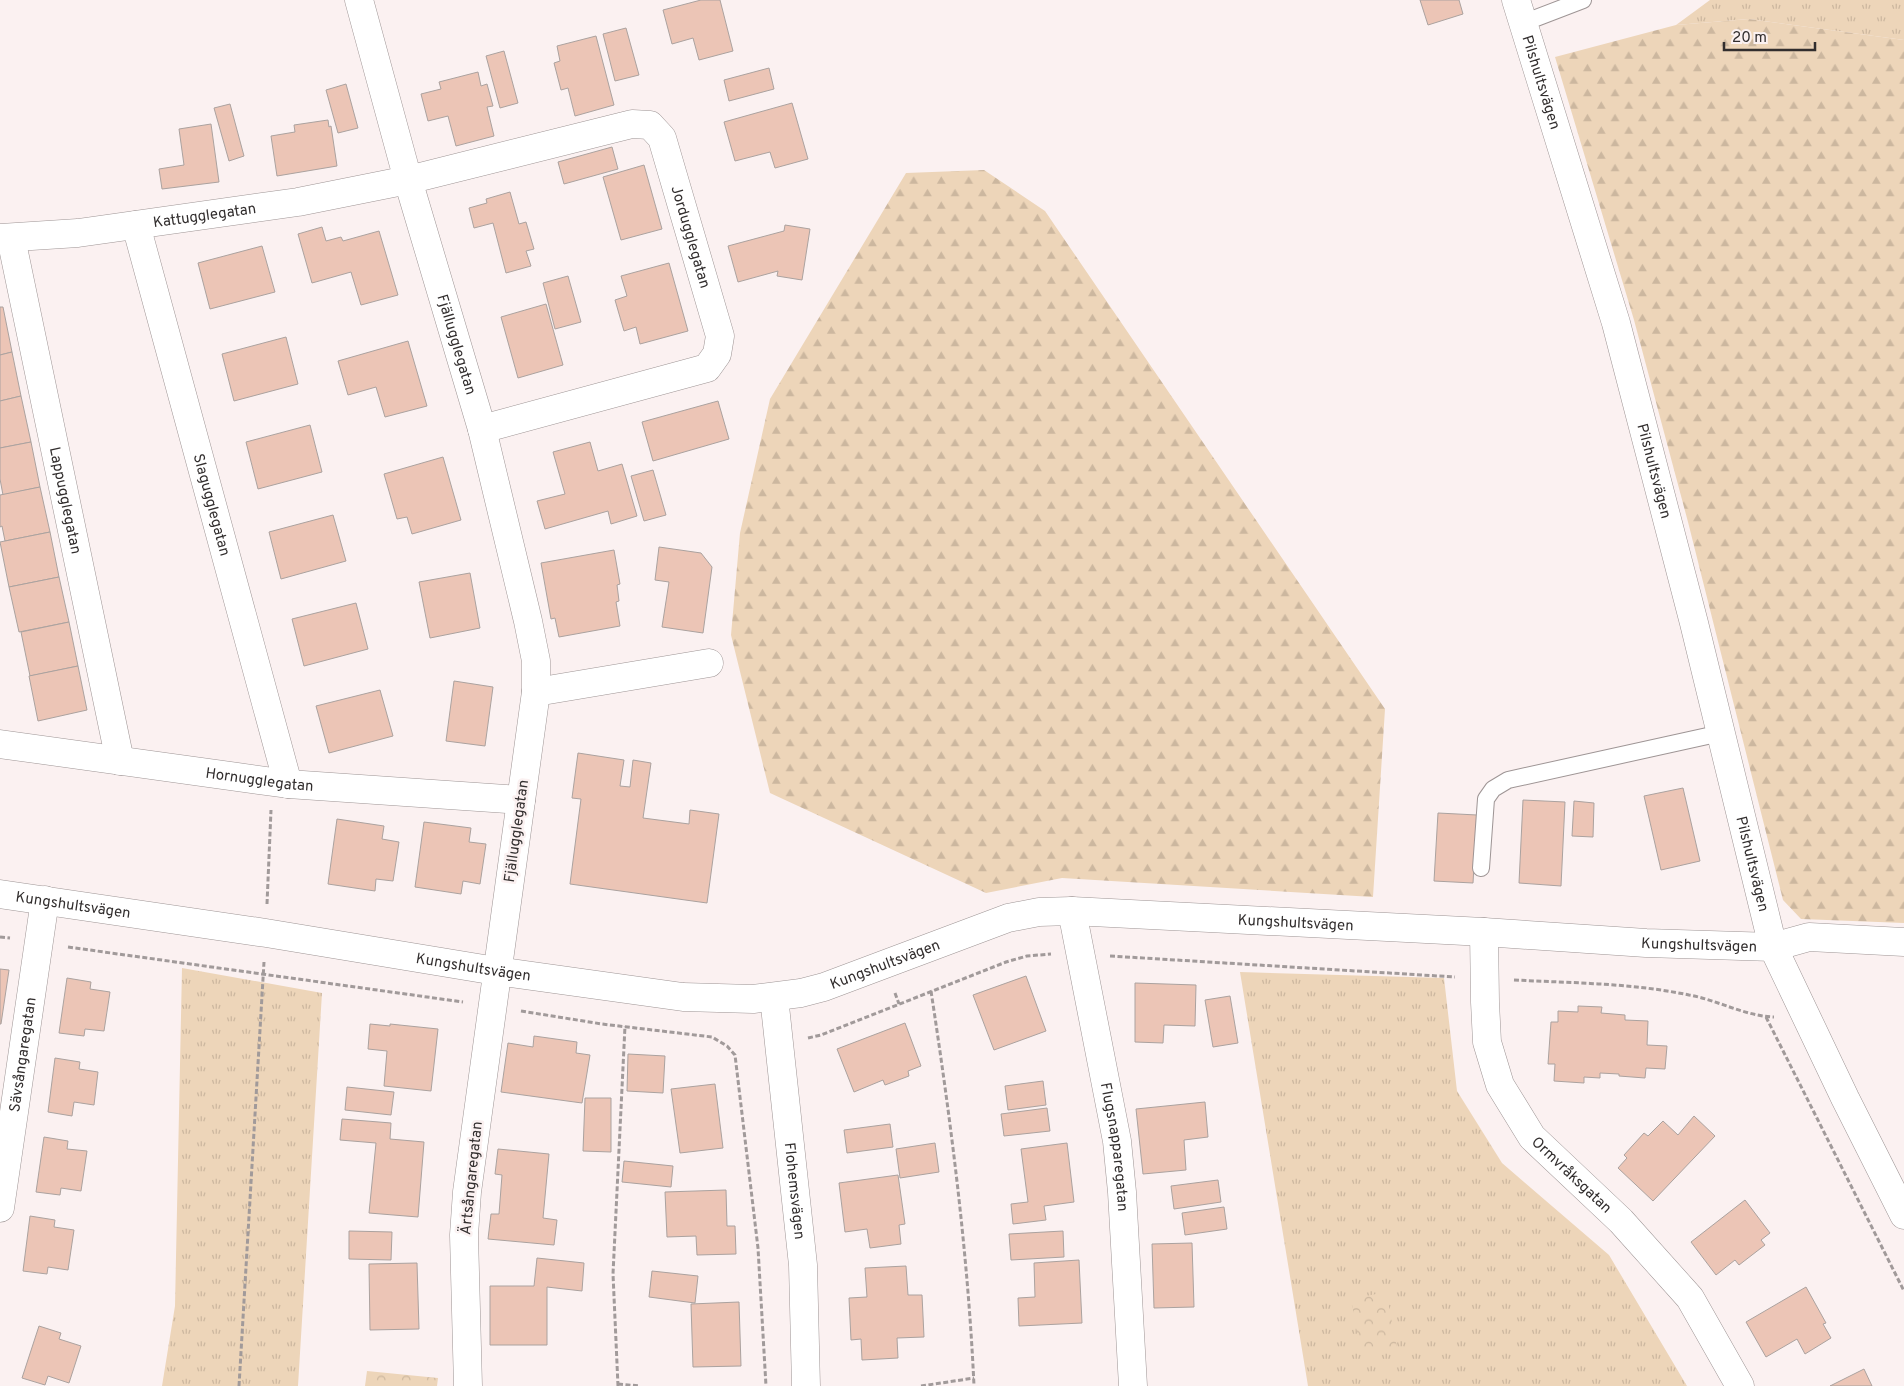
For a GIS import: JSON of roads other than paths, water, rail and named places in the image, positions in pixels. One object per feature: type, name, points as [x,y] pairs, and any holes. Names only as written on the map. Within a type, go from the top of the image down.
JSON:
[{"type":"street","name":"Fjällugglegatan","points":[[359,0],[408,180],[482,429],[536,661],[536,692],[496,971]]},
{"type":"street","name":"Pilshultsvägen","points":[[1519,7],[1616,323],[1692,614],[1773,947],[1845,1098],[1904,1215]]},
{"type":"street","name":"Jordugglegatan","points":[[408,180],[632,124],[650,125],[662,138],[720,336],[717,354],[707,368],[482,429]]},
{"type":"street","name":"Kattugglegatan","points":[[6,238],[136,226],[298,202],[408,180]]},
{"type":"street","name":"Slagugglegatan","points":[[136,226],[280,783]]},
{"type":"street","name":"Lappugglegatan","points":[[6,238],[120,761]]},
{"type":"street","points":[[536,692],[709,663]]},
{"type":"street","name":"Hornugglegatan","points":[[0,744],[280,783],[521,800]]},
{"type":"street","name":"Kungshultsvägen","points":[[0,894],[266,933],[496,971],[682,997],[728,1000],[774,997],[824,987],[1008,918],[1039,912],[1072,911],[1484,932],[1646,944],[1773,947]]},
{"type":"street","name":"Sävsångaregatan","points":[[0,1208],[45,900]]},
{"type":"street","name":"Flugsnapparegatan","points":[[1072,911],[1117,1141],[1122,1192],[1133,1386]]},
{"type":"street","name":"Ormvråksgatan","points":[[1484,932],[1487,1042],[1500,1085],[1532,1137],[1621,1221],[1690,1298],[1740,1386]]},
{"type":"street","points":[[1773,947],[1809,937],[1904,942]]},
{"type":"street","name":"Ärtsångaregatan","points":[[468,1386],[464,1235],[467,1192],[496,971]]},
{"type":"street","name":"Flohemsvägen","points":[[774,997],[803,1265],[806,1386]]},
{"type":"lane","points":[[1519,7],[1583,0]]},
{"type":"lane","points":[[1481,868],[1486,800],[1493,789],[1508,780],[1721,733]]}]
